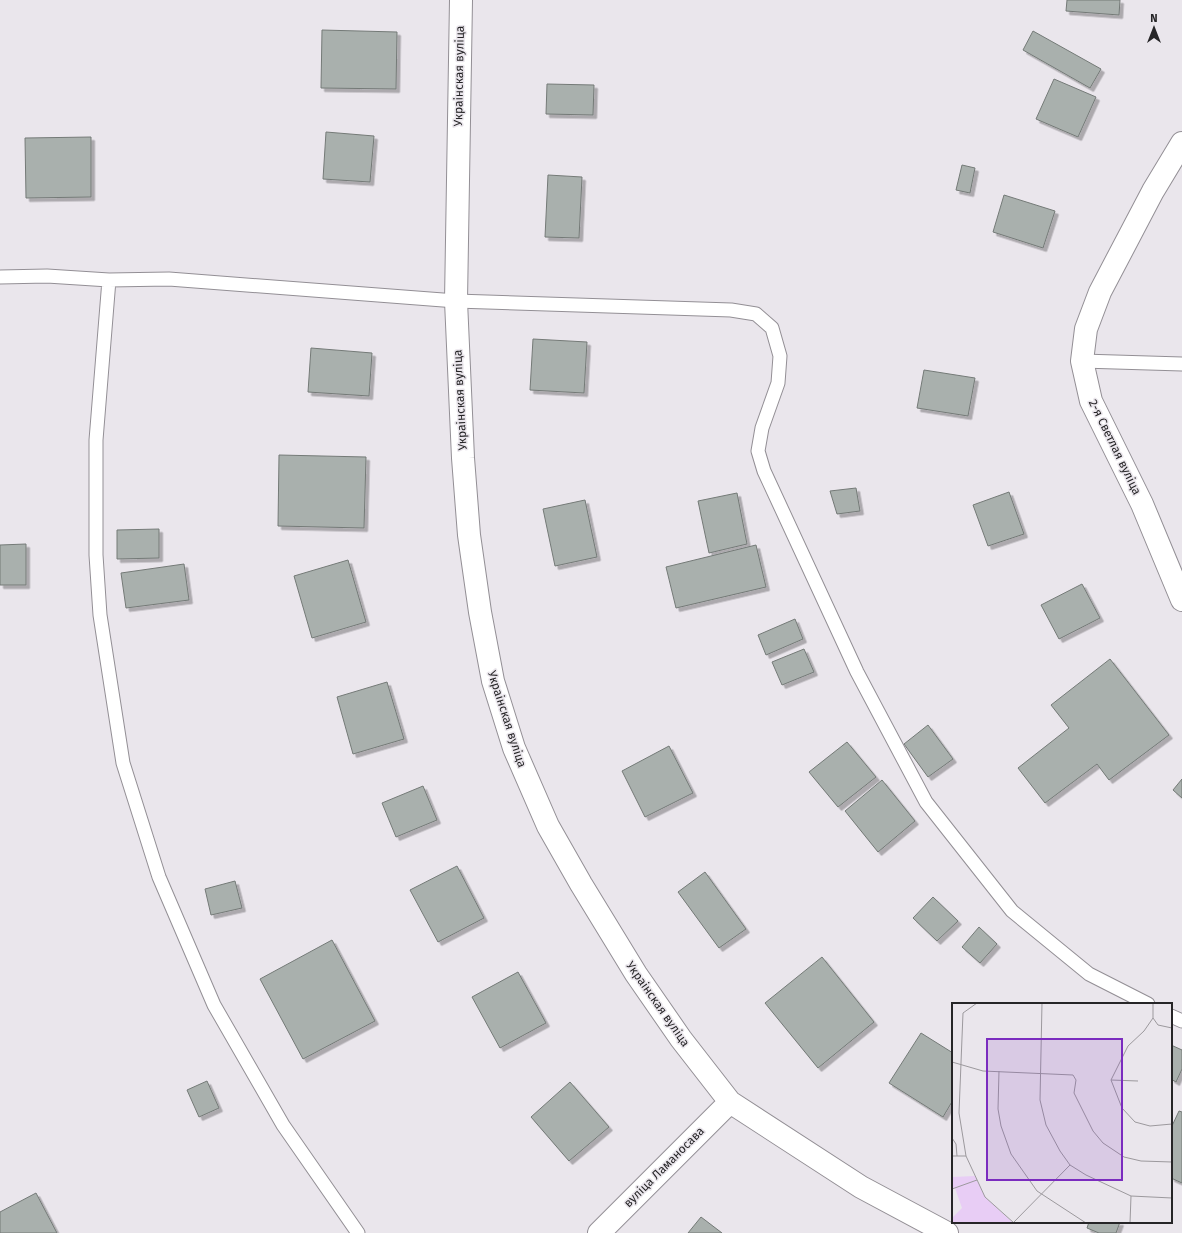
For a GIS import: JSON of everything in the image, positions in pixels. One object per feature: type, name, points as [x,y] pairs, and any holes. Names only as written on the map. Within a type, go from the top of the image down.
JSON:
[{"type":"street","name":"Украінская вуліца","points":[[461,0],[456,300],[463,458],[469,535],[480,612],[493,681],[514,748],[548,826],[581,884],[636,974],[681,1039],[730,1102],[861,1187],[947,1233]]},
{"type":"street","name":"2-я Светлая вуліца","points":[[1182,143],[1152,191],[1100,292],[1086,329],[1082,362],[1091,401],[1142,504],[1182,600]]},
{"type":"street","name":"вуліца Ламаносава","points":[[599,1233],[730,1102]]},
{"type":"lane","points":[[0,277],[47,276],[109,280],[169,279],[456,300],[731,310],[756,314],[772,328],[780,356],[778,383],[762,428],[758,451],[764,471],[857,672],[926,802],[1012,911],[1089,974],[1146,1003]]},
{"type":"lane","points":[[109,280],[96,440],[96,554],[100,616],[123,763],[159,877],[214,1004],[284,1125],[358,1233]]},
{"type":"lane","points":[[1082,362],[1182,364]]},
{"type":"lane","points":[[1172,1016],[1182,1021]]},
{"type":"building","points":[[1067,0],[1120,0],[1119,15],[1066,11]]},
{"type":"building","points":[[322,30],[397,32],[396,89],[321,88]]},
{"type":"building","points":[[1033,31],[1101,69],[1090,88],[1023,50]]},
{"type":"building","points":[[1054,79],[1096,97],[1078,137],[1036,119]]},
{"type":"building","points":[[547,84],[594,85],[593,115],[546,114]]},
{"type":"building","points":[[326,132],[374,136],[370,182],[323,179]]},
{"type":"building","points":[[91,137],[91,197],[26,198],[25,138]]},
{"type":"building","points":[[962,165],[975,168],[970,193],[956,190]]},
{"type":"building","points":[[548,175],[582,177],[579,238],[545,237]]},
{"type":"building","points":[[1004,195],[1055,211],[1043,248],[993,232]]},
{"type":"building","points":[[533,339],[587,342],[584,393],[530,390]]},
{"type":"building","points":[[311,348],[372,353],[369,396],[308,392]]},
{"type":"building","points":[[924,370],[975,378],[968,416],[917,408]]},
{"type":"building","points":[[279,455],[366,457],[364,528],[278,526]]},
{"type":"building","points":[[856,488],[860,511],[837,514],[830,491]]},
{"type":"building","points":[[1009,492],[1024,534],[988,546],[973,505]]},
{"type":"building","points":[[737,493],[747,544],[709,553],[698,501]]},
{"type":"building","points":[[585,500],[597,557],[555,566],[543,509]]},
{"type":"building","points":[[159,529],[159,558],[117,559],[117,530]]},
{"type":"building","points":[[26,544],[26,585],[0,585],[0,545]]},
{"type":"building","points":[[756,545],[766,587],[676,608],[666,567]]},
{"type":"building","points":[[348,560],[366,622],[312,638],[294,576]]},
{"type":"building","points":[[184,564],[189,600],[126,608],[121,573]]},
{"type":"building","points":[[1082,584],[1100,618],[1059,639],[1041,605]]},
{"type":"building","points":[[795,619],[803,639],[766,655],[758,635]]},
{"type":"building","points":[[804,649],[814,672],[782,685],[772,662]]},
{"type":"building","points":[[1110,659],[1169,735],[1109,780],[1097,764],[1045,803],[1018,768],[1069,728],[1051,705]]},
{"type":"building","points":[[387,682],[404,739],[353,754],[337,697]]},
{"type":"building","points":[[928,725],[953,759],[928,777],[904,744]]},
{"type":"building","points":[[847,742],[876,777],[838,807],[809,772]]},
{"type":"building","points":[[669,746],[693,793],[645,817],[622,771]]},
{"type":"building","points":[[1182,779],[1182,798],[1173,790]]},
{"type":"building","points":[[882,780],[915,821],[878,852],[845,811]]},
{"type":"building","points":[[423,786],[437,820],[396,837],[382,803]]},
{"type":"building","points":[[457,866],[484,918],[438,942],[410,890]]},
{"type":"building","points":[[705,872],[746,929],[719,948],[678,892]]},
{"type":"building","points":[[235,881],[242,908],[211,915],[205,889]]},
{"type":"building","points":[[933,897],[958,921],[937,941],[913,918]]},
{"type":"building","points":[[979,927],[997,944],[980,963],[962,947]]},
{"type":"building","points":[[332,940],[375,1021],[303,1059],[260,979]]},
{"type":"building","points":[[822,957],[874,1022],[818,1068],[765,1003]]},
{"type":"building","points":[[518,972],[546,1023],[500,1048],[472,997]]},
{"type":"building","points":[[921,1033],[952,1052],[952,1102],[943,1117],[889,1083]]},
{"type":"building","points":[[1172,1045],[1182,1050],[1182,1069],[1176,1082],[1172,1080]]},
{"type":"building","points":[[207,1081],[219,1108],[199,1117],[187,1090]]},
{"type":"building","points":[[570,1082],[609,1127],[569,1161],[531,1117]]},
{"type":"building","points":[[1179,1111],[1182,1112],[1182,1183],[1172,1178],[1172,1126]]},
{"type":"building","points":[[36,1193],[57,1233],[0,1233],[0,1212]]},
{"type":"building","points":[[701,1217],[722,1233],[688,1233]]},
{"type":"building","points":[[1089,1223],[1120,1223],[1116,1233],[1099,1233],[1087,1228]]}]
